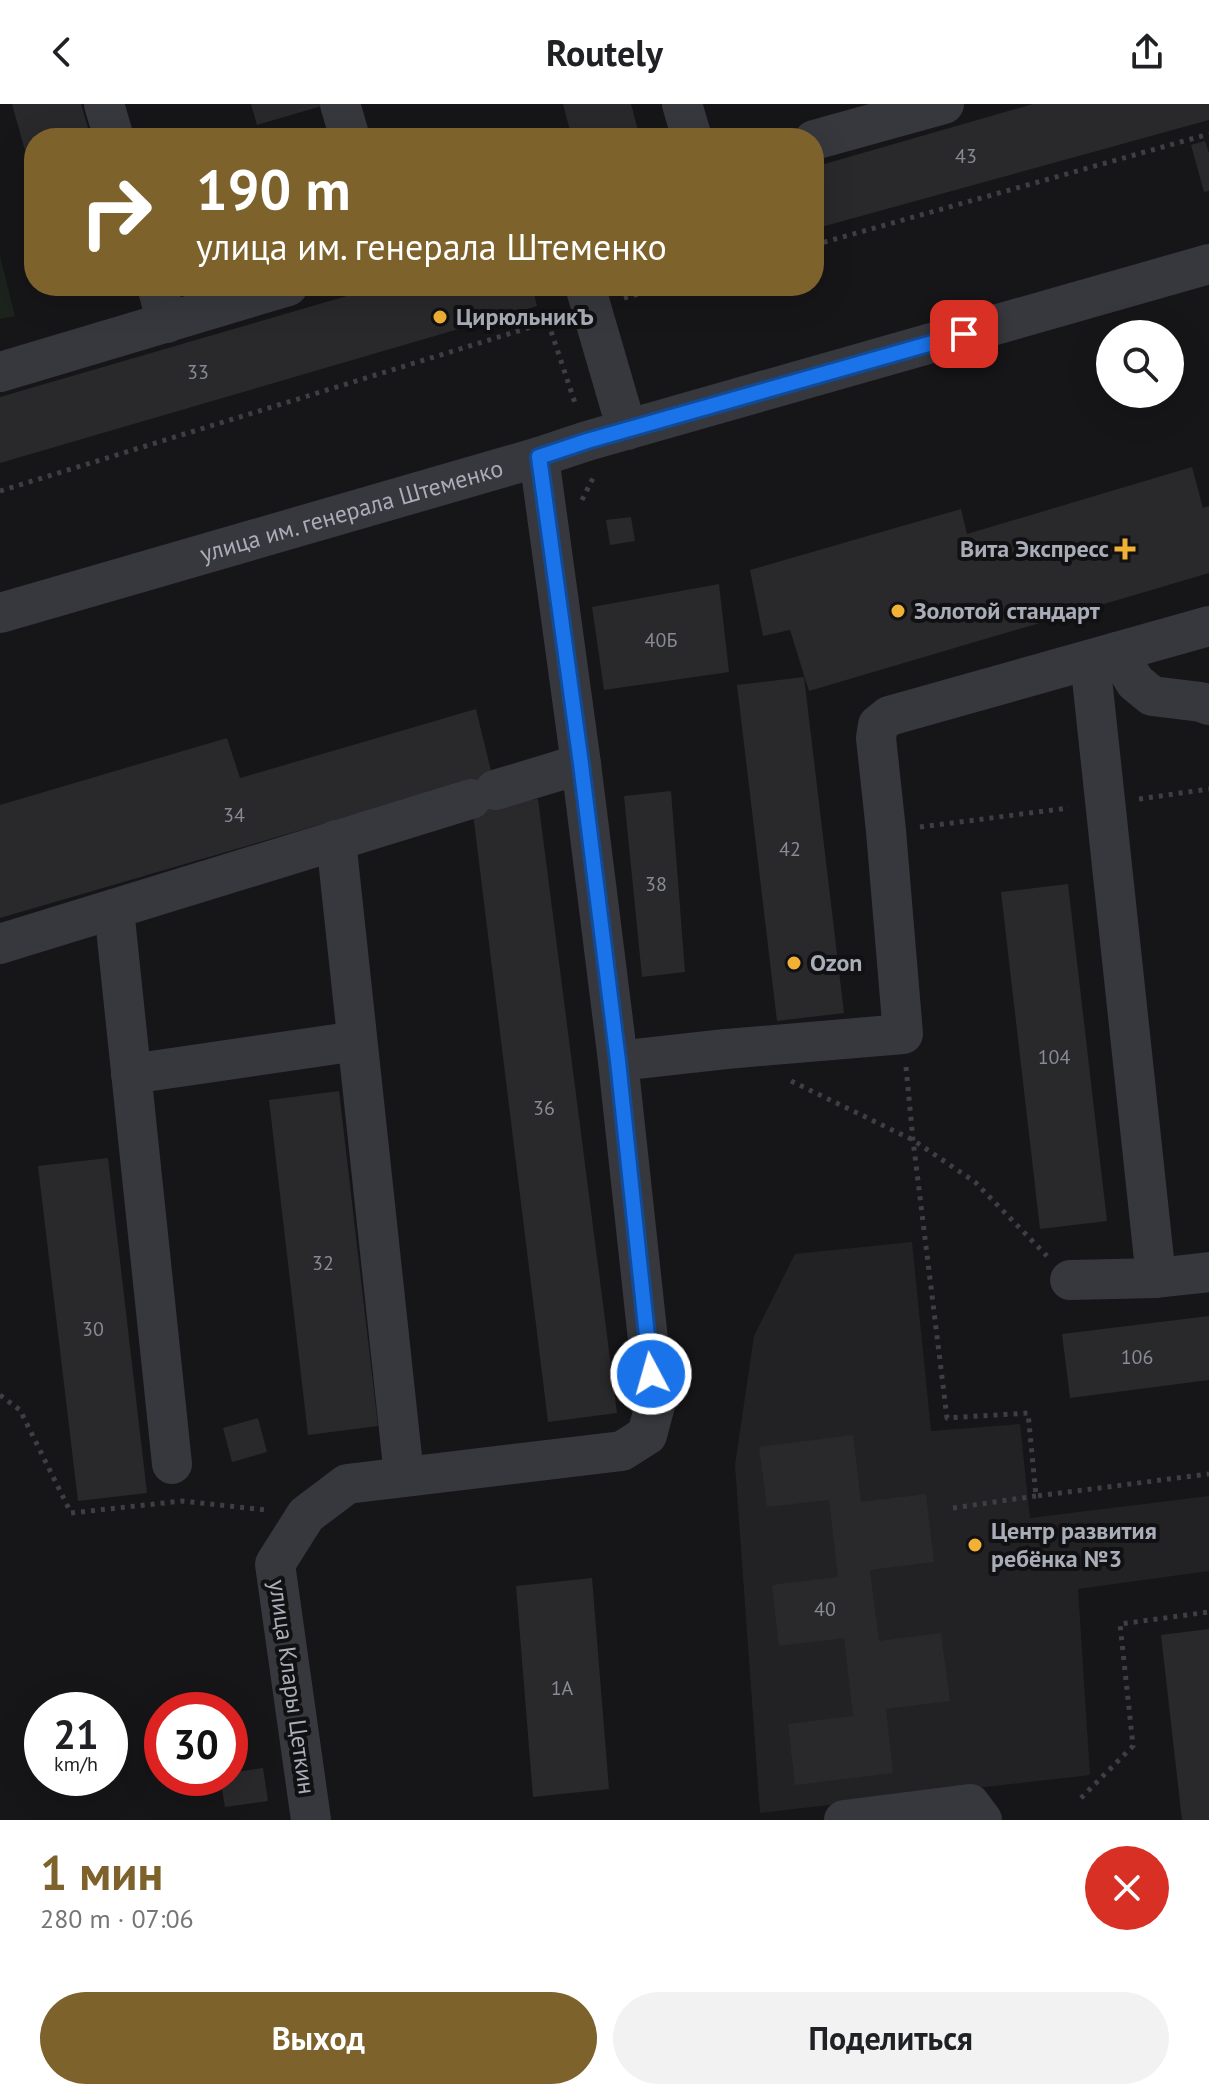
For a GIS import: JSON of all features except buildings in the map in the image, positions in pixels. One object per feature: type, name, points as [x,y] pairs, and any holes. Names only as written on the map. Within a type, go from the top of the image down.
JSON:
[{"type":"street","points":[[104,104],[111,128]]},
{"type":"street","points":[[340,104],[347,128]]},
{"type":"street","points":[[682,104],[689,128]]},
{"type":"street","points":[[824,137],[944,104]]},
{"type":"street","name":"улица им. генерала Штеменко","points":[[0,613],[1209,264]]},
{"type":"street","points":[[0,372],[162,304],[218,296]]},
{"type":"street","points":[[588,297],[627,430]]},
{"type":"street","points":[[306,1515],[347,1484],[622,1451],[647,1435],[655,1405],[618,1061],[539,457]]},
{"type":"street","points":[[618,1061],[903,1034],[876,738],[878,725],[889,716],[1209,626]]},
{"type":"street","points":[[1103,656],[1152,696],[1209,705]]},
{"type":"street","points":[[1103,656],[1156,1278]]},
{"type":"street","points":[[0,944],[581,764]]},
{"type":"street","points":[[336,840],[404,1476]]},
{"type":"street","points":[[114,909],[172,1464]]},
{"type":"street","points":[[131,1074],[357,1041]]},
{"type":"street","points":[[1070,1280],[1156,1278],[1209,1272]]},
{"type":"street","name":"улица Клары Цеткин","points":[[306,1515],[275,1564],[311,1820]]},
{"type":"street","points":[[844,1820],[970,1804],[982,1820]]},
{"type":"path","points":[[824,242],[1209,134]]},
{"type":"path","points":[[0,491],[588,297]]},
{"type":"path","points":[[886,831],[986,820]]},
{"type":"path","points":[[903,1034],[947,1418],[1028,1413],[1036,1496]]},
{"type":"path","points":[[784,1077],[913,1140],[975,1182],[1070,1280]]},
{"type":"path","points":[[0,1395],[20,1410],[71,1513],[182,1501],[306,1515]]},
{"type":"path","points":[[953,1508],[1209,1474]]},
{"type":"path","points":[[1081,1798],[1133,1746],[1120,1624],[1209,1612]]},
{"type":"shaded area","points":[[0,256],[15,316],[0,319]]},
{"type":"shaded area","name":"Центр развития ребёнка №3","points":[[912,1242],[931,1431],[1020,1424],[1030,1518],[1209,1496],[1209,1571],[1078,1589],[1090,1775],[760,1813],[735,1465],[754,1336],[795,1254]]},
{"type":"place","name":"ЦирюльникЪ","points":[[440,317]]},
{"type":"place","name":"Вита Экспресс","points":[[1125,549]]},
{"type":"place","name":"Золотой стандарт","points":[[898,611]]},
{"type":"place","name":"Ozon","points":[[794,963]]},
{"type":"place","name":"Центр развития ребёнка №3","points":[[975,1545]]},
{"type":"route","points":[[651,1374],[618,1061],[539,457],[964,334]]}]
